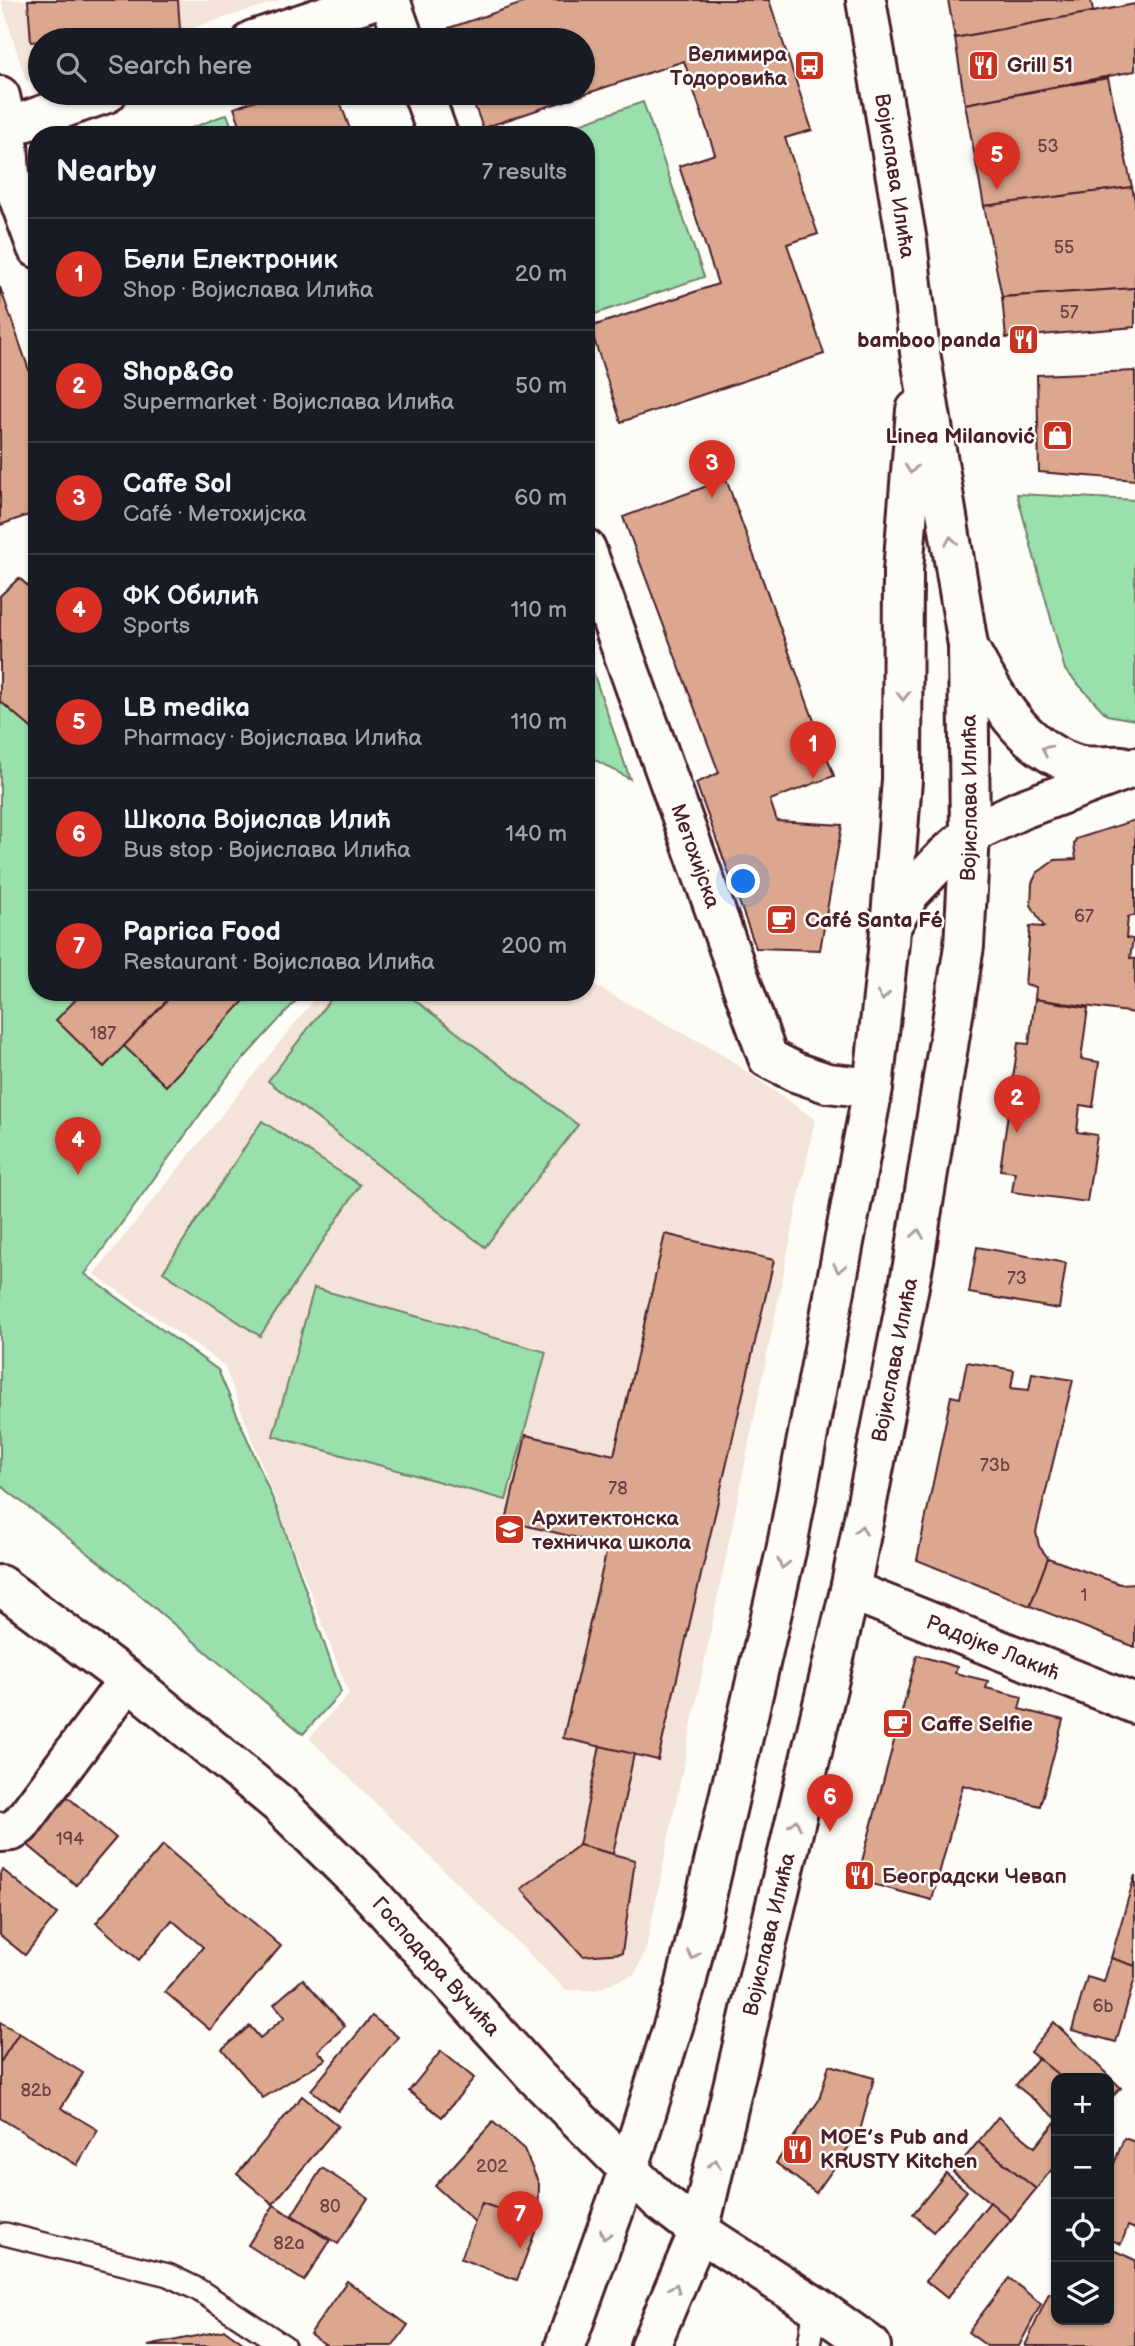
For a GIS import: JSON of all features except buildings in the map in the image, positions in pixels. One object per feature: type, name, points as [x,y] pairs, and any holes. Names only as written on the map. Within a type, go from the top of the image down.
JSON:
[{"type":"main road","points":[[289,28],[373,0]]},
{"type":"main road","points":[[390,0],[400,28]]},
{"type":"main road","name":"Војислава Илића","points":[[650,2346],[699,2231],[850,1590],[918,1233],[964,946],[970,834],[968,645],[920,352],[907,242],[866,0]]},
{"type":"main road","points":[[28,223],[10,174],[2,118],[57,105]]},
{"type":"main road","points":[[427,105],[435,126]]},
{"type":"main road","name":"Војислава Илића","points":[[565,2346],[628,2171],[685,1988],[786,1551],[873,1088],[902,780],[903,571],[920,352]]},
{"type":"main road","name":"Метохијска","points":[[595,574],[768,1058],[795,1072],[827,1083],[873,1088]]},
{"type":"main road","points":[[968,645],[989,685],[1010,716],[1034,744],[1076,765],[1135,767]]},
{"type":"main road","points":[[890,928],[910,893],[970,834],[1020,810],[1135,767]]},
{"type":"main road","name":"Господара Вучића","points":[[0,1585],[128,1680],[279,1804],[369,1892],[537,2078],[659,2200],[699,2231],[815,2306],[871,2346]]},
{"type":"main road","name":"Радојке Лакић","points":[[850,1590],[1135,1704]]},
{"type":"main road","points":[[0,1832],[12,1831],[20,1825],[128,1680]]},
{"type":"lane","points":[[5,2234],[169,2275],[197,2289],[284,2346]]},
{"type":"lane","points":[[809,2346],[815,2306]]},
{"type":"shaded area","points":[[1,0],[281,0],[192,28],[28,28],[26,81]]},
{"type":"shaded area","name":"Архитектонска техничка школа","points":[[595,986],[717,1051],[815,1119],[646,1949],[635,1974],[595,1990],[566,1990],[309,1738],[349,1694],[224,1365],[94,1274],[313,1001],[595,1001]]},
{"type":"green space","points":[[643,102],[704,277],[595,314],[595,126],[573,126]]},
{"type":"green space","points":[[227,114],[232,126],[197,126]]},
{"type":"green space","points":[[1017,494],[1135,500],[1135,720],[1107,715],[1065,670]]},
{"type":"green space","points":[[19,578],[28,586],[28,1001],[296,1001],[228,1076],[85,1274],[218,1370],[280,1516],[341,1692],[303,1734],[111,1571],[0,1485],[0,596]]},
{"type":"green space","points":[[595,678],[630,779],[595,760]]},
{"type":"green space","points":[[329,1001],[416,1001],[578,1125],[485,1247],[268,1081]]},
{"type":"green space","points":[[262,1121],[360,1185],[260,1336],[163,1272]]},
{"type":"green space","points":[[314,1288],[546,1352],[506,1500],[273,1436]]},
{"type":"place","name":"Grill 51","points":[[984,65]]},
{"type":"place","name":"Велимира Тодоровића","points":[[810,66]]},
{"type":"place","name":"LB medika","points":[[997,190]]},
{"type":"place","name":"bamboo panda","points":[[1024,340]]},
{"type":"place","name":"Linea Milanović","points":[[1058,436]]},
{"type":"place","name":"Caffe Sol","points":[[712,498]]},
{"type":"place","name":"Бели Електроник","points":[[813,779]]},
{"type":"place","name":"Café Santa Fé","points":[[782,920]]},
{"type":"place","name":"Shop&Go","points":[[1017,1133]]},
{"type":"place","name":"ФК Обилић","points":[[78,1175]]},
{"type":"place","name":"Архитектонска техничка школа","points":[[509,1530]]},
{"type":"place","name":"Caffe Selfie","points":[[898,1724]]},
{"type":"place","name":"Школа Војислав Илић","points":[[830,1832]]},
{"type":"place","name":"Београдски Чевап","points":[[859,1876]]},
{"type":"place","name":"MOE’s Pub and KRUSTY Kitchen","points":[[797,2149]]},
{"type":"place","name":"Paprica Food","points":[[520,2249]]}]
